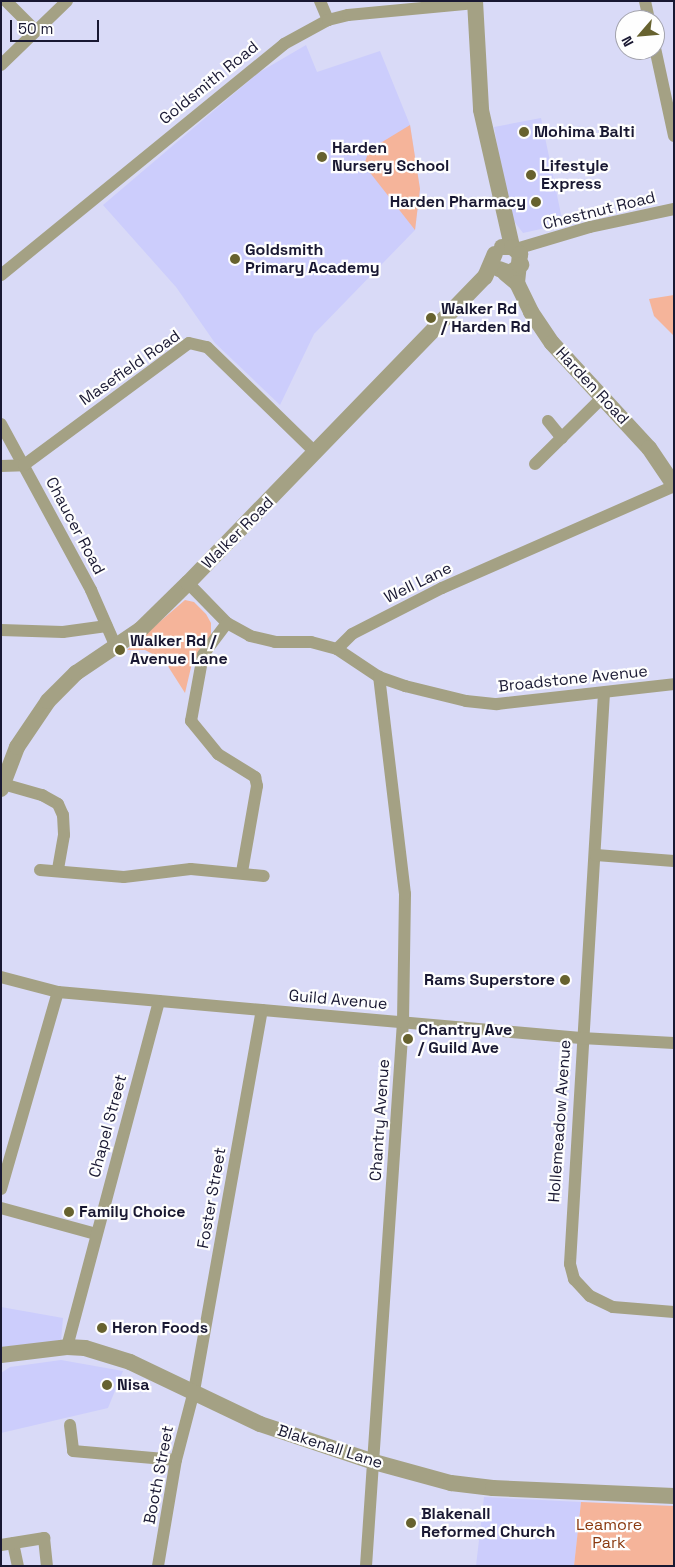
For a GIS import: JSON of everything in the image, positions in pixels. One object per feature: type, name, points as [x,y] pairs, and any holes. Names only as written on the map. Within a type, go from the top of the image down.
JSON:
[{"type":"street","points":[[6,1],[36,30]]},
{"type":"street","points":[[1,65],[66,1]]},
{"type":"street","points":[[320,1],[328,20]]},
{"type":"street","points":[[475,2],[481,110],[511,254],[508,276]]},
{"type":"street","name":"Goldsmith Road","points":[[1,275],[247,72],[284,44],[328,20],[348,15],[475,2]]},
{"type":"street","points":[[658,60],[674,136]]},
{"type":"street","name":"Chestnut Road","points":[[511,254],[532,245],[590,227],[674,210]]},
{"type":"street","name":"Harden Road","points":[[511,254],[495,264],[508,276],[552,343],[604,396],[649,448],[674,486]]},
{"type":"street","name":"Walker Road","points":[[3,780],[17,747],[48,701],[76,673],[141,629],[316,453],[485,277],[511,254]]},
{"type":"street","name":"Walker Road","points":[[485,277],[508,276]]},
{"type":"street","name":"Masefield Road","points":[[24,465],[189,343],[207,347],[316,453]]},
{"type":"street","points":[[535,464],[604,396]]},
{"type":"street","points":[[548,421],[562,438]]},
{"type":"street","name":"Chaucer Road","points":[[1,424],[24,465],[116,647]]},
{"type":"street","points":[[1,466],[24,465]]},
{"type":"street","name":"Well Lane","points":[[337,649],[352,634],[442,588],[674,486]]},
{"type":"street","points":[[188,583],[227,623],[263,641],[311,642],[337,649]]},
{"type":"street","points":[[227,623],[203,655],[191,721],[218,754],[254,777],[257,786],[242,872]]},
{"type":"street","points":[[1,630],[63,632],[107,626]]},
{"type":"street","name":"Broadstone Avenue","points":[[337,649],[379,677],[405,686],[466,701],[497,704],[674,684]]},
{"type":"street","name":"Chantry Avenue","points":[[366,1566],[403,1022],[405,894],[379,677]]},
{"type":"street","name":"Hollemeadow Avenue","points":[[604,692],[596,855],[581,1038],[569,1235],[570,1264],[574,1279],[590,1296],[612,1307],[674,1312]]},
{"type":"street","points":[[3,780],[42,794],[58,804],[63,815],[64,835],[58,869]]},
{"type":"street","points":[[596,855],[674,861]]},
{"type":"street","points":[[40,870],[58,869],[124,877],[191,869],[242,872],[264,876]]},
{"type":"street","name":"Guild Avenue","points":[[1,977],[58,992],[581,1038],[674,1043]]},
{"type":"street","points":[[1,1189],[58,992]]},
{"type":"street","name":"Chapel Street","points":[[67,1347],[159,1001]]},
{"type":"street","name":"Foster Street","points":[[194,1391],[262,1010]]},
{"type":"street","points":[[1,1208],[96,1234]]},
{"type":"street","name":"Blakenall Lane","points":[[1,1355],[67,1347],[85,1348],[130,1362],[260,1424],[374,1462],[450,1483],[493,1488],[674,1496]]},
{"type":"street","name":"Booth Street","points":[[158,1566],[176,1460],[194,1391]]},
{"type":"street","points":[[70,1424],[73,1451],[176,1460]]},
{"type":"street","points":[[18,1566],[7,1544],[44,1538],[47,1566]]},
{"type":"shaded area","points":[[306,45],[317,72],[380,51],[410,125],[420,189],[415,230],[314,334],[280,405],[215,343],[176,287],[103,205],[258,73]]},
{"type":"shaded area","points":[[541,118],[563,224],[523,233],[510,216],[494,127]]},
{"type":"shaded area","points":[[1,1307],[63,1318],[61,1341],[1,1347]]},
{"type":"shaded area","points":[[61,1360],[123,1371],[108,1408],[1,1433],[1,1373],[10,1367]]},
{"type":"shaded area","points":[[484,1497],[581,1502],[574,1566],[476,1566]]},
{"type":"green space","points":[[410,125],[420,189],[415,230],[364,165],[369,150]]},
{"type":"green space","points":[[674,295],[674,336],[654,316],[649,299]]},
{"type":"green space","points":[[185,600],[194,602],[206,614],[211,623],[211,640],[192,663],[185,693],[164,660],[145,650],[127,650]]},
{"type":"green space","name":"Leamore Park","points":[[581,1502],[674,1506],[674,1566],[574,1566]]},
{"type":"place","name":"Mohima Balti","points":[[524,132]]},
{"type":"place","name":"Harden Nursery School","points":[[322,157]]},
{"type":"place","name":"Lifestyle Express","points":[[531,175]]},
{"type":"place","name":"Harden Pharmacy","points":[[536,202]]},
{"type":"place","name":"Goldsmith Primary Academy","points":[[235,259]]},
{"type":"place","name":"Walker Rd / Harden Rd","points":[[431,318]]},
{"type":"place","name":"Walker Rd / Avenue Lane","points":[[120,650]]},
{"type":"place","name":"Rams Superstore","points":[[565,980]]},
{"type":"place","name":"Chantry Ave / Guild Ave","points":[[408,1039]]},
{"type":"place","name":"Family Choice","points":[[69,1212]]},
{"type":"place","name":"Heron Foods","points":[[102,1328]]},
{"type":"place","name":"Nisa","points":[[107,1385]]},
{"type":"place","name":"Blakenall Reformed Church","points":[[411,1523]]}]
